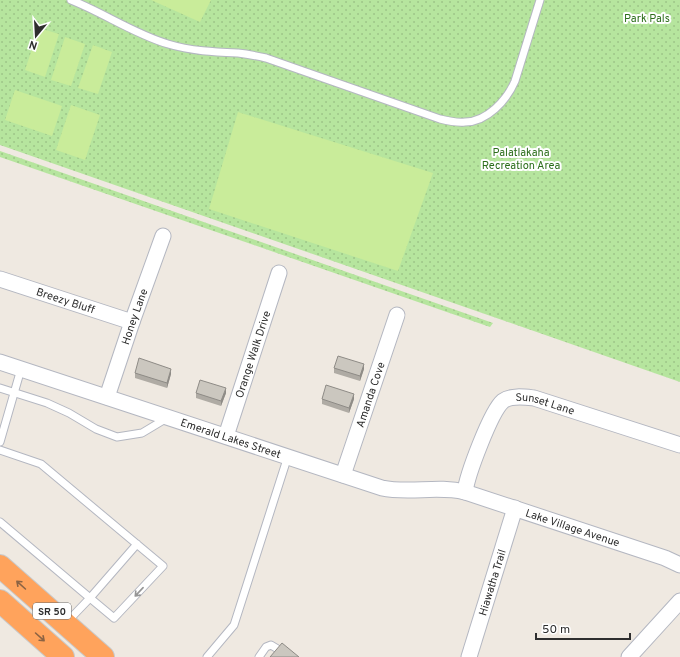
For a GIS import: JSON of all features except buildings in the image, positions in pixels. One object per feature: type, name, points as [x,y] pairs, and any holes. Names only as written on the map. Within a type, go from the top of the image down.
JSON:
[{"type":"highway","name":"SR 50","points":[[0,566],[103,657]]},
{"type":"highway","name":"SR 50","points":[[0,601],[62,657]]},
{"type":"street","name":"Honey Lane","points":[[107,397],[163,236]]},
{"type":"street","name":"Orange Walk Drive","points":[[226,436],[279,273]]},
{"type":"street","name":"Breezy Bluff","points":[[0,279],[132,322]]},
{"type":"street","name":"Amanda Cove","points":[[343,475],[397,315]]},
{"type":"street","name":"Emerald Lakes Street","points":[[0,362],[392,490],[402,491],[438,488],[465,492]]},
{"type":"street","name":"Sunset Lane","points":[[465,492],[472,467],[490,420],[504,401],[510,398],[534,398],[680,445]]},
{"type":"street","name":"Lake Village Avenue","points":[[465,492],[665,558],[680,565]]},
{"type":"street","name":"Hiawatha Trail","points":[[469,657],[515,508]]},
{"type":"street","points":[[629,657],[680,601]]},
{"type":"lane","points":[[71,0],[139,33],[168,44],[219,53],[240,54],[266,58],[452,122],[466,122],[476,120],[490,112],[501,103],[509,93],[515,81],[540,0]]},
{"type":"lane","points":[[0,442],[21,368]]},
{"type":"lane","points":[[0,388],[47,403],[69,413],[96,429],[117,437],[142,433],[168,417]]},
{"type":"lane","points":[[0,450],[41,464],[163,566],[114,618],[0,522]]},
{"type":"lane","points":[[207,657],[234,625],[288,456]]},
{"type":"lane","points":[[66,624],[137,544]]},
{"type":"lane","points":[[259,657],[266,647],[271,644],[291,657]]},
{"type":"green space","name":"Palatlakaha Recreation Area","points":[[0,0],[680,0],[680,382],[0,145]]},
{"type":"green space","points":[[151,0],[211,0],[200,22]]},
{"type":"green space","points":[[39,28],[59,34],[45,77],[25,70]]},
{"type":"green space","points":[[65,37],[85,44],[71,86],[51,80]]},
{"type":"green space","points":[[93,45],[112,52],[98,94],[78,88]]},
{"type":"green space","points":[[15,90],[62,106],[52,136],[5,120]]},
{"type":"green space","points":[[71,105],[100,115],[85,160],[56,150]]},
{"type":"green space","points":[[238,112],[433,173],[398,271],[209,209]]},
{"type":"green space","points":[[0,151],[493,323],[490,327],[0,157]]},
{"type":"park label","name":"Park Pals","points":[[647,18]]}]
